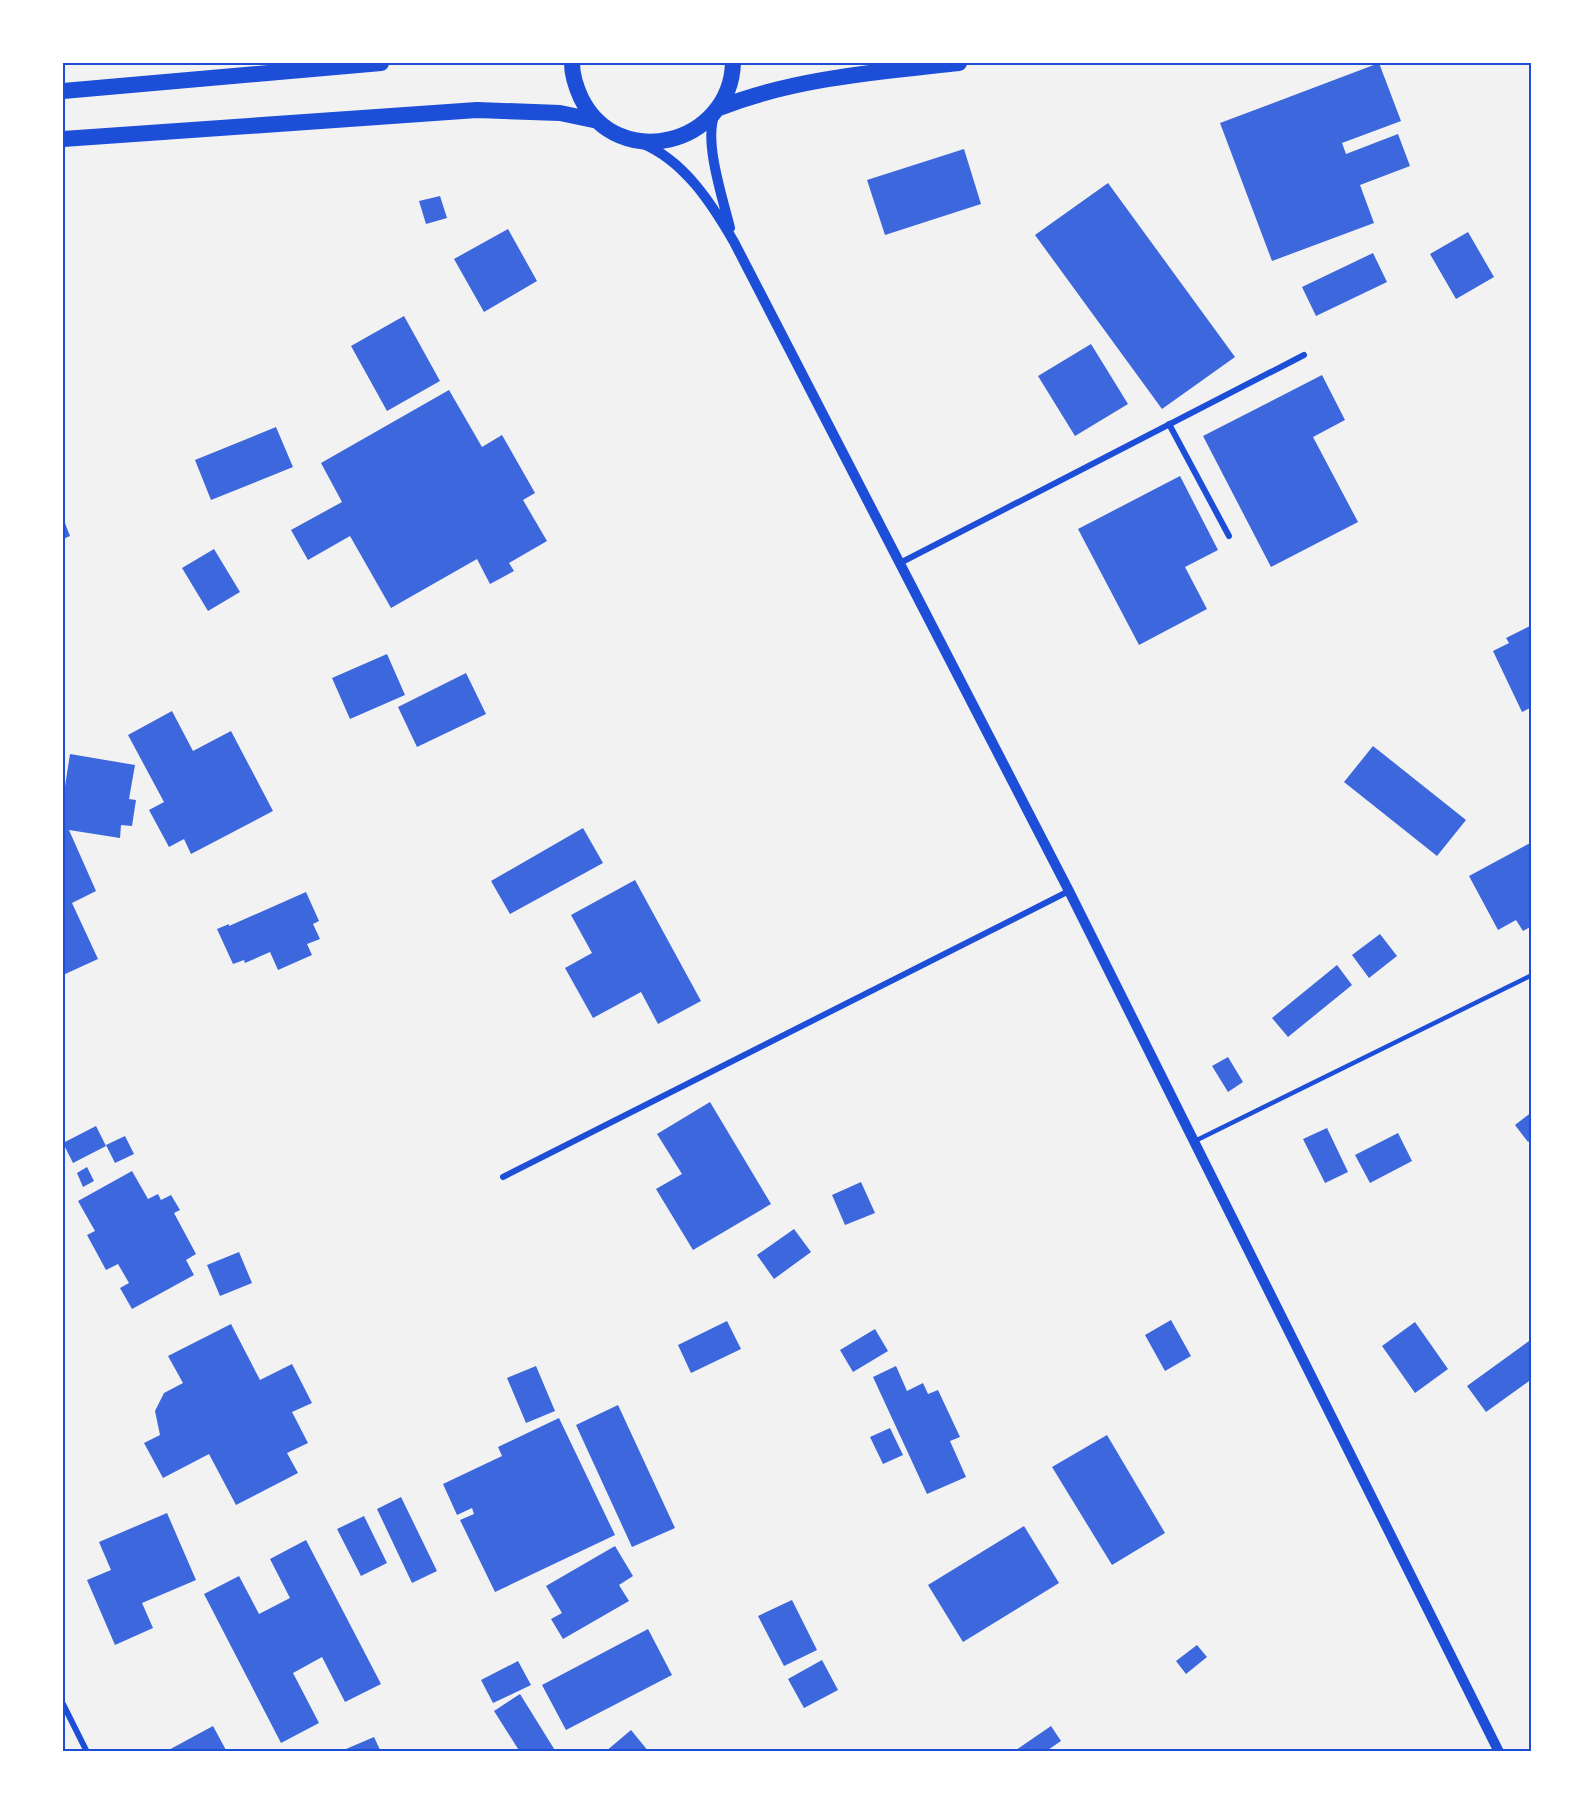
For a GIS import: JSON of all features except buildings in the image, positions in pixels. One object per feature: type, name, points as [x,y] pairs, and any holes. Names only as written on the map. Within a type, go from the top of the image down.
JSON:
[{"type":"highway","points":[[63,91],[381,63]]},
{"type":"highway","points":[[572,63],[576,88],[585,105],[598,121],[632,140],[651,142],[671,140],[689,134],[705,123],[718,110],[728,92],[733,63]]},
{"type":"highway","points":[[718,110],[761,94],[809,82],[959,63]]},
{"type":"highway","points":[[63,139],[477,110],[560,113],[598,121]]},
{"type":"street","points":[[718,110],[713,120],[712,132],[715,166],[734,242]]},
{"type":"street","points":[[632,140],[664,155],[692,182],[714,210],[734,242],[1069,891],[1499,1752]]},
{"type":"street","points":[[900,563],[1304,354]]},
{"type":"street","points":[[1169,424],[1229,536]]},
{"type":"street","points":[[503,1177],[1069,891]]},
{"type":"street","points":[[63,1704],[87,1752]]},
{"type":"lane","points":[[1194,1141],[1532,975]]}]
